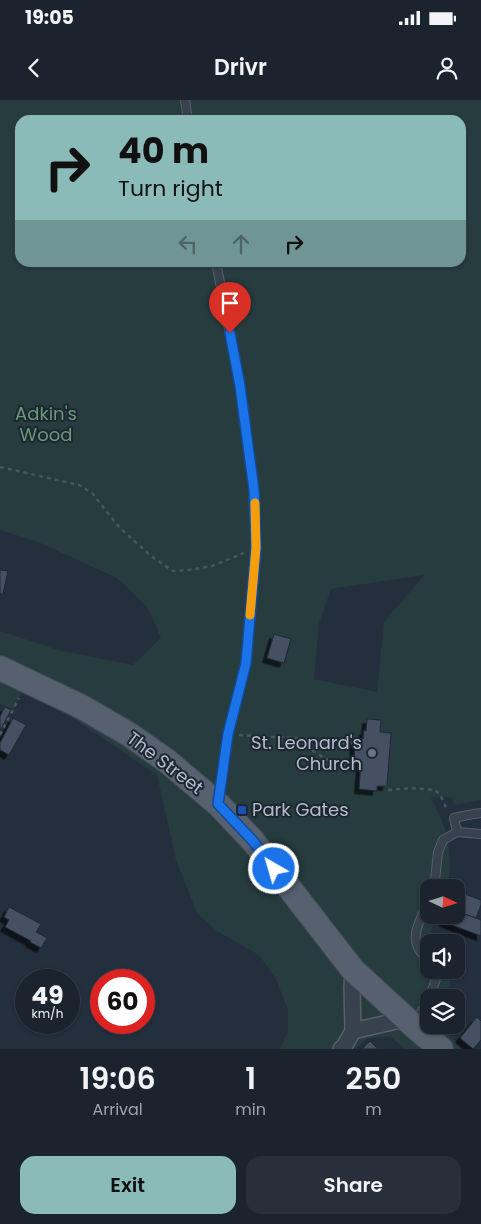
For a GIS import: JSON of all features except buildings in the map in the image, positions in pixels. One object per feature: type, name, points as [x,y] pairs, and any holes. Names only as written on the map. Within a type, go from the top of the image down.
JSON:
[{"type":"main road","name":"The Street","points":[[0,668],[82,707],[130,735],[167,761],[218,804],[253,841],[353,970],[409,1023],[441,1049]]},
{"type":"street","points":[[341,1049],[353,1031],[353,970]]},
{"type":"street","points":[[353,1031],[409,1023]]},
{"type":"lane","points":[[185,100],[187,115]]},
{"type":"lane","points":[[217,267],[241,395],[254,490],[256,548],[246,663],[228,734],[218,804]]},
{"type":"lane","points":[[457,832],[454,818],[481,813]]},
{"type":"lane","points":[[435,879],[438,852],[443,840],[457,832],[481,834]]},
{"type":"lane","points":[[420,919],[415,942],[420,951]]},
{"type":"lane","points":[[409,1023],[427,999],[436,979]]},
{"type":"path","points":[[0,467],[79,485],[92,493],[119,527],[151,556],[173,571],[212,566],[256,548]]},
{"type":"path","points":[[0,734],[21,696]]},
{"type":"path","points":[[228,734],[355,744]]},
{"type":"path","points":[[301,739],[307,746],[322,756],[341,766],[355,769]]},
{"type":"path","points":[[388,790],[412,788],[435,790],[441,796],[450,816],[454,818]]},
{"type":"green space","name":"Adkin's Wood","points":[[0,100],[481,100],[481,800],[454,805],[452,798],[441,796],[431,798],[446,832],[450,867],[448,879],[420,879],[420,924],[433,924],[430,934],[420,934],[420,979],[451,979],[448,989],[420,989],[420,1034],[448,1034],[462,1049],[405,1049],[391,1037],[367,1038],[356,1049],[280,1049],[288,1031],[288,1010],[276,979],[259,955],[217,931],[197,913],[176,860],[157,775],[24,687],[13,709],[0,704],[0,631],[58,650],[133,665],[161,638],[148,608],[117,578],[38,542],[0,530]],"holes":[[[424,575],[384,622],[377,692],[314,679],[319,623],[331,589]]]},
{"type":"slow traffic","points":[[250,615],[256,548],[255,503]]},
{"type":"place","name":"St. Leonard's Church","points":[[372,753]]},
{"type":"place","name":"Park Gates","points":[[242,810]]},
{"type":"route","points":[[230,333],[240,386],[254,490],[256,548],[246,663],[228,734],[218,804],[253,841],[274,869]]}]
